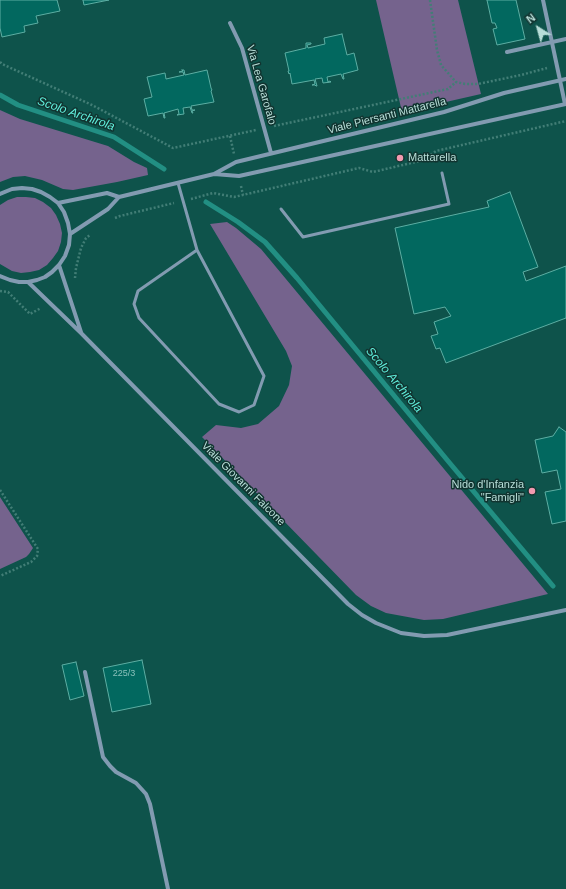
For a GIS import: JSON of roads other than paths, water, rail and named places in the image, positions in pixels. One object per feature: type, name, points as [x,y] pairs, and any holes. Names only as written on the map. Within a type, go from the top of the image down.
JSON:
[{"type":"street","points":[[543,0],[566,104]]},
{"type":"street","name":"Via Lea Garofalo","points":[[230,23],[242,48],[271,153]]},
{"type":"street","points":[[507,52],[566,39]]},
{"type":"street","name":"Viale Piersanti Mattarella","points":[[58,203],[107,193],[119,197],[178,183],[214,174],[236,162],[444,112],[504,93],[566,80]]},
{"type":"street","name":"Viale Piersanti Mattarella","points":[[214,174],[239,176],[566,104]]},
{"type":"street","points":[[0,194],[12,189],[22,188],[32,189],[46,194],[58,203],[64,212],[70,234],[69,245],[65,256],[59,265],[45,277],[28,282],[19,282],[0,277]]},
{"type":"street","points":[[70,234],[108,209],[119,197]]},
{"type":"street","name":"Viale Giovanni Falcone","points":[[59,265],[81,333]]},
{"type":"street","name":"Viale Giovanni Falcone","points":[[28,282],[81,333],[348,604],[362,615],[376,623],[401,633],[424,636],[447,636],[566,610]]},
{"type":"street","points":[[85,672],[104,757],[116,772],[136,783],[146,794],[150,804],[168,889]]},
{"type":"lane","points":[[282,209],[302,237],[449,204],[442,173]]},
{"type":"lane","points":[[178,183],[197,250],[264,376],[254,405],[239,412],[219,404],[138,318],[134,304],[138,291],[197,250]]},
{"type":"waterway","name":"Scolo Archirola","points":[[0,95],[18,105],[114,137],[164,169]]},
{"type":"waterway","name":"Scolo Archirola","points":[[206,202],[238,222],[265,242],[297,278],[553,586]]},
{"type":"place","name":"Mattarella","points":[[400,158]]},
{"type":"place","name":"Nido d'Infanzia \"Famigli\"","points":[[532,491]]}]
